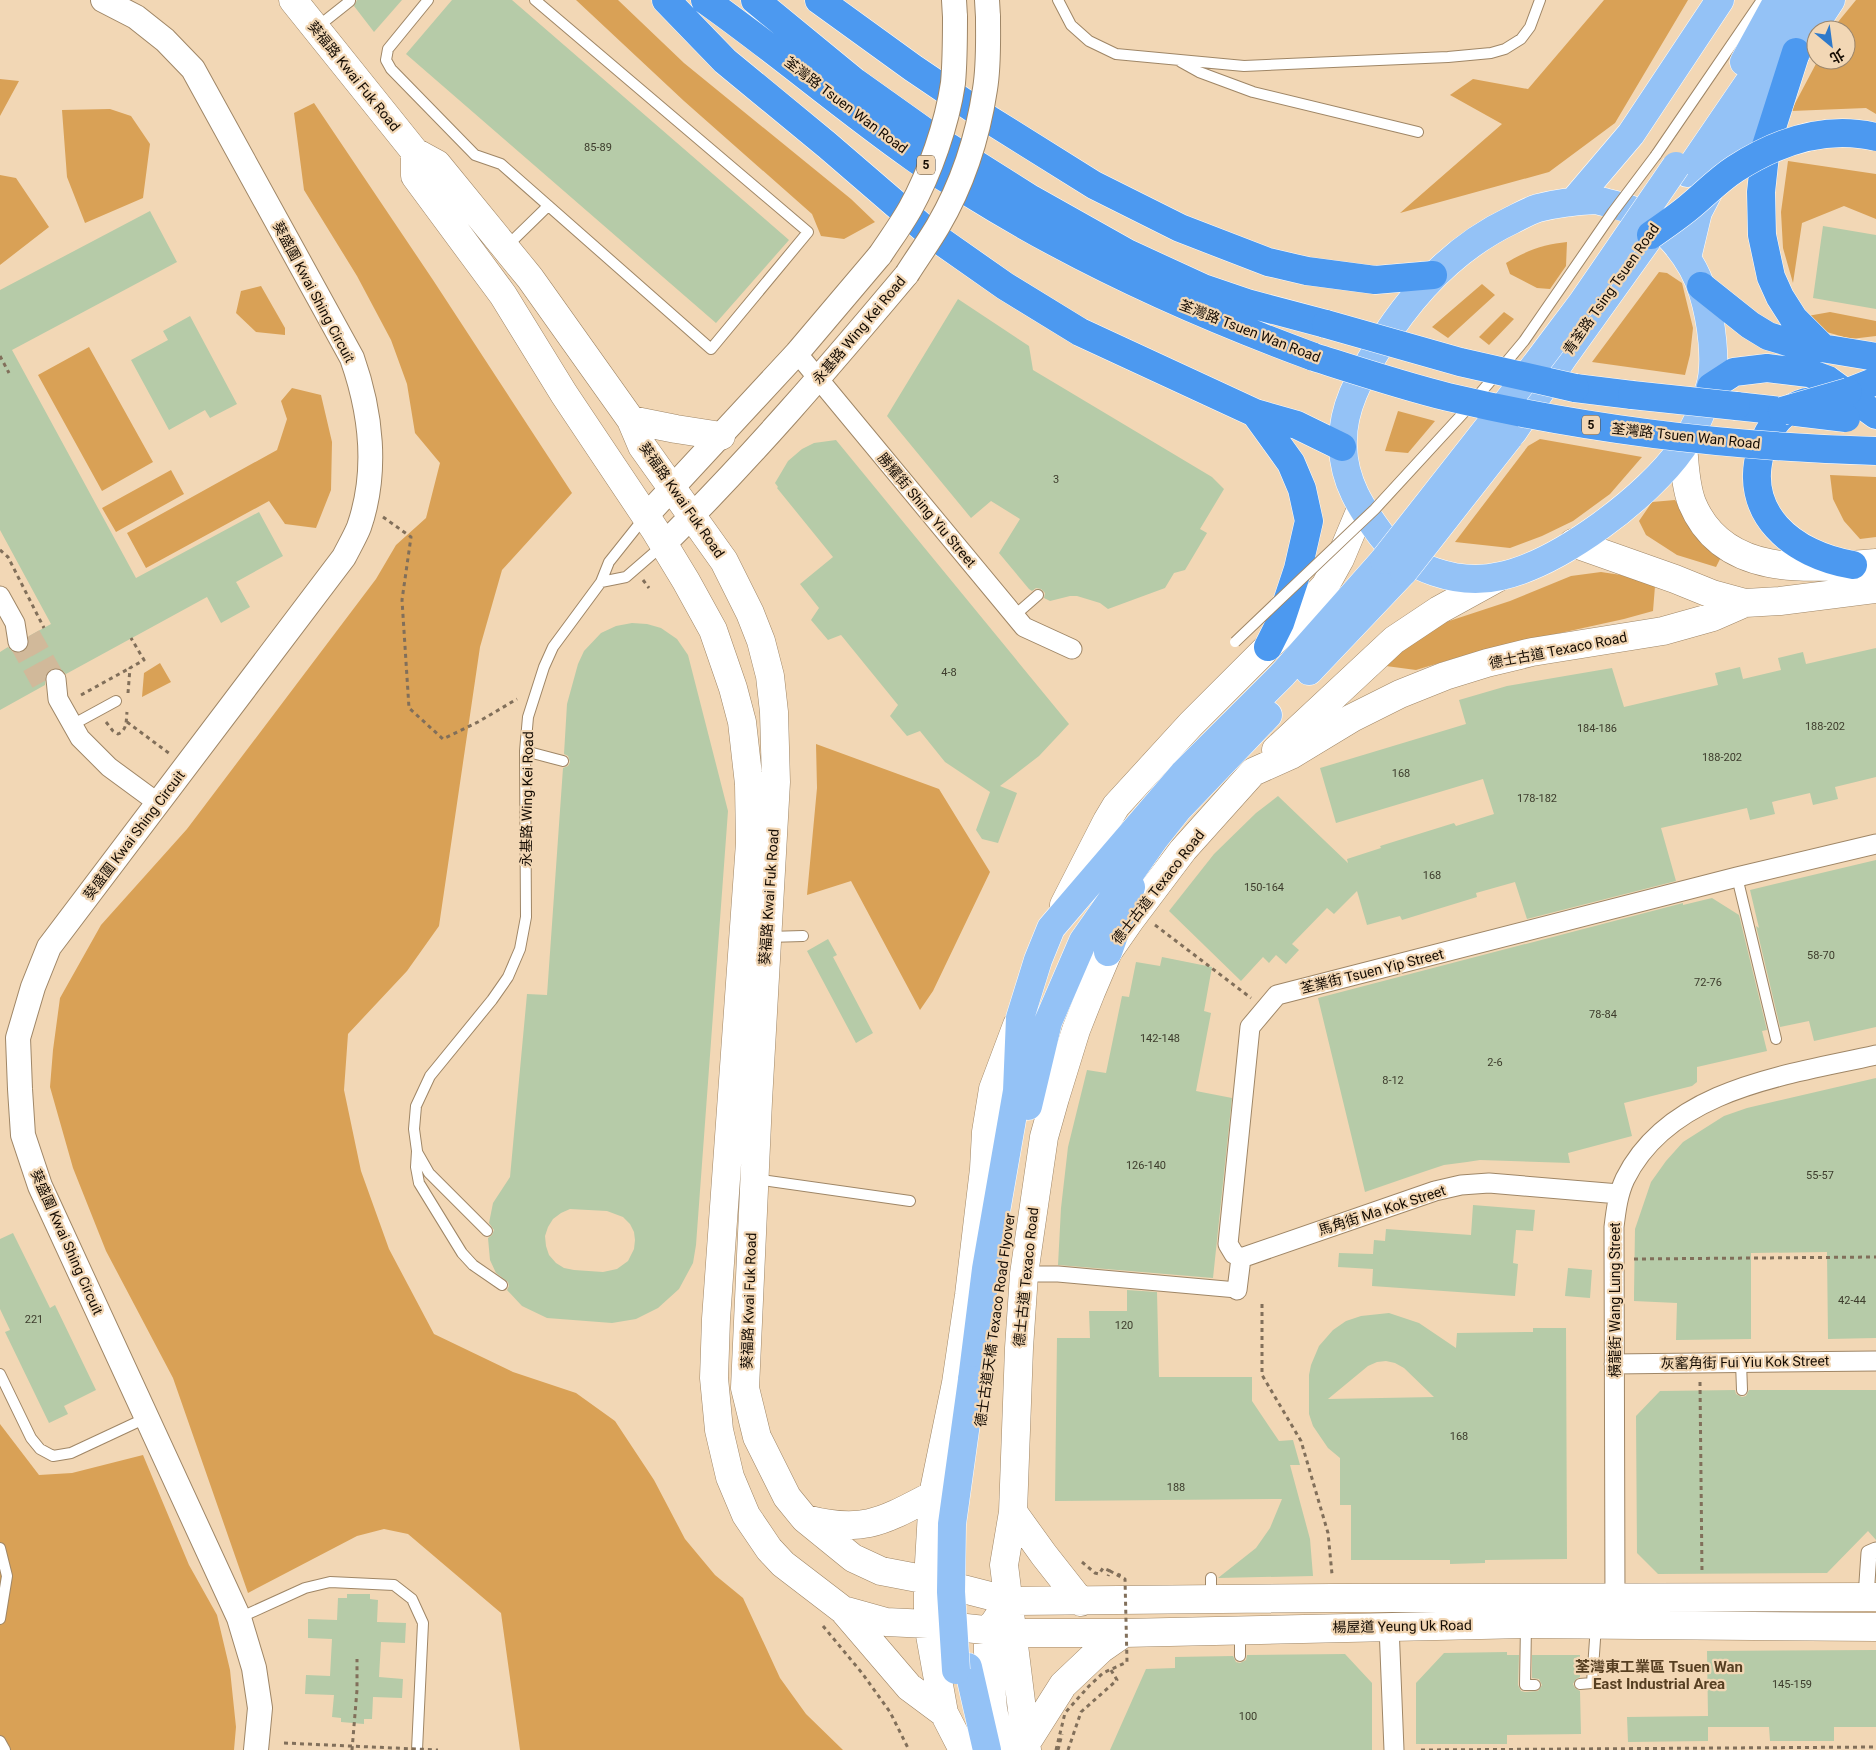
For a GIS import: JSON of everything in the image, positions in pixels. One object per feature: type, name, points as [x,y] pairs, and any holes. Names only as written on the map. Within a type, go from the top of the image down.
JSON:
[{"type":"highway","points":[[666,0],[724,60],[928,232],[1006,286],[1080,332],[1255,412],[1297,425],[1342,447]]},
{"type":"highway","name":"荃灣路 Tsuen Wan Road","points":[[705,0],[749,31],[914,157],[996,209],[1121,278],[1199,313],[1314,357],[1447,396],[1560,420],[1716,440],[1876,452]]},
{"type":"highway","name":"荃灣路 Tsuen Wan Road","points":[[755,0],[855,82],[928,134],[1030,199],[1127,253],[1203,288],[1247,304],[1460,362],[1575,388],[1876,420]]},
{"type":"highway","points":[[819,0],[913,68],[990,120],[1094,185],[1180,228],[1268,262],[1307,271],[1375,280],[1433,275]]},
{"type":"highway","points":[[1796,52],[1766,146],[1761,192],[1762,235],[1771,278],[1780,297],[1794,319],[1822,348]]},
{"type":"highway","points":[[1652,234],[1688,208],[1735,168],[1788,142],[1824,133],[1842,132],[1876,136]]},
{"type":"highway","points":[[1701,286],[1750,325],[1768,336],[1791,343],[1876,357]]},
{"type":"highway","points":[[1711,387],[1734,372],[1767,368],[1809,373],[1828,380],[1866,408]]},
{"type":"highway","points":[[1782,411],[1848,392],[1876,381]]},
{"type":"highway","points":[[1864,564],[1833,562],[1791,542],[1767,514],[1759,497],[1756,480],[1758,459],[1771,427],[1782,415],[1798,404],[1836,398],[1866,408]]},
{"type":"highway","points":[[1255,412],[1291,463],[1302,489],[1308,520],[1298,568],[1280,623],[1268,647]]},
{"type":"main road","name":"葵福路 Kwai Fuk Road","points":[[293,0],[414,152],[437,164],[530,278],[631,420],[642,446],[724,561],[750,613],[761,641],[770,676],[774,712],[776,782],[754,1179],[746,1388],[757,1437],[787,1497],[805,1519],[853,1558],[881,1571],[928,1580],[1010,1602]]},
{"type":"main road","points":[[1574,201],[1631,134],[1720,0]]},
{"type":"main road","name":"青荃路 Tsing Tsuen Road","points":[[1394,565],[1490,425],[1582,303],[1744,61],[1778,0]]},
{"type":"main road","name":"青荃路 Tsing Tsuen Road","points":[[1394,565],[1509,437],[1565,354],[1652,234],[1673,194],[1673,165],[1806,0]]},
{"type":"main road","points":[[1686,258],[1698,212],[1723,164],[1831,0]]},
{"type":"main road","name":"葵福路 Kwai Fuk Road","points":[[414,152],[415,176],[503,295],[564,394],[646,516],[686,581],[713,630],[733,688],[742,722],[749,784],[748,871],[716,1319],[714,1378],[719,1430],[724,1456],[737,1496],[757,1532],[783,1564],[843,1610],[886,1622],[928,1624]]},
{"type":"main road","points":[[1253,772],[1394,640],[1439,610],[1499,577],[1532,566],[1574,543],[1635,498],[1663,471],[1683,446],[1700,414],[1711,387],[1713,345],[1708,310],[1701,286],[1686,258],[1657,225],[1631,210],[1596,200],[1574,201],[1536,209],[1492,230],[1459,252],[1433,275],[1396,319],[1365,368],[1346,411],[1342,447],[1347,473],[1354,496],[1384,539],[1401,556],[1427,569],[1450,576],[1467,578],[1499,577]]},
{"type":"main road","points":[[631,420],[721,436]]},
{"type":"main road","points":[[1683,446],[1686,477],[1692,502],[1704,523],[1718,540],[1737,554],[1779,565],[1864,564]]},
{"type":"main road","points":[[963,1750],[944,1713],[928,1624],[928,1580],[933,1495],[956,1383],[984,1169],[986,1132],[993,1089],[1051,928],[1116,806],[1325,586],[1340,559],[1362,509]]},
{"type":"main road","points":[[1574,543],[1676,579],[1712,594],[1745,603]]},
{"type":"main road","points":[[1051,928],[1134,848],[1178,809],[1296,686],[1394,565]]},
{"type":"main road","points":[[1108,952],[1134,848],[1183,774],[1394,565]]},
{"type":"main road","name":"德士古道 Texaco Road","points":[[1010,1602],[1004,1565],[1013,1512],[1018,1348],[1024,1274],[1044,1136],[1076,1030],[1108,952],[1183,850],[1253,772],[1291,755],[1352,718],[1400,694],[1445,676],[1532,652],[1663,631],[1713,617],[1745,603],[1780,602],[1873,593]]},
{"type":"main road","name":"德士古道天橋 Texaco Road Flyover","points":[[971,1750],[956,1670],[951,1592],[952,1524],[980,1381],[1023,1132],[1048,1022],[1083,941],[1134,848]]},
{"type":"main road","name":"德士古道天橋 Texaco Road Flyover","points":[[987,1750],[968,1667],[966,1524],[980,1381],[986,1269],[1017,1092],[1020,1018]]},
{"type":"main road","points":[[805,1519],[826,1524],[862,1526],[892,1516],[933,1495]]},
{"type":"main road","points":[[1013,1512],[1081,1602]]},
{"type":"main road","name":"楊屋道 Yeung Uk Road","points":[[1010,1602],[1081,1602],[1211,1588],[1615,1597],[1871,1596]]},
{"type":"main road","points":[[1010,1602],[1001,1632],[988,1664],[993,1709],[1018,1748],[1063,1685],[1101,1649],[1124,1633]]},
{"type":"main road","points":[[843,1610],[909,1687],[944,1713]]},
{"type":"main road","name":"楊屋道 Yeung Uk Road","points":[[928,1624],[1001,1632],[1124,1633],[1240,1642],[1389,1626],[1606,1624],[1876,1627]]},
{"type":"street","name":"葵盛圍 Kwai Shing Circuit","points":[[117,3],[165,40],[193,69],[352,358],[366,405],[369,434],[370,463],[367,498],[358,528],[344,558],[49,947],[33,987],[18,1038],[23,1135],[40,1186],[239,1618],[254,1668],[260,1708],[256,1750]]},
{"type":"street","name":"永基路 Wing Kei Road","points":[[664,544],[693,516],[818,379],[907,274],[938,226],[962,174],[985,89],[988,54],[988,8]]},
{"type":"street","name":"永基路 Wing Kei Road","points":[[646,516],[797,352],[880,255],[910,210],[931,163],[952,84],[955,52],[954,9]]},
{"type":"street","name":"勝耀街 Shing Yiu Street","points":[[797,352],[1024,627],[1072,649]]},
{"type":"street","points":[[0,596],[15,623],[31,635]]},
{"type":"street","points":[[49,683],[80,738],[94,754],[158,803]]},
{"type":"street","name":"荃業街 Tsuen Yip Street","points":[[1241,1258],[1234,1254],[1228,1244],[1250,1028],[1277,995],[1737,877],[1876,844]]},
{"type":"street","name":"橫龍街 Wang Lung Street","points":[[1606,1624],[1615,1597],[1614,1227],[1619,1194],[1625,1179],[1637,1158],[1648,1146],[1674,1122],[1704,1103],[1750,1084],[1876,1055]]},
{"type":"street","name":"馬角街 Ma Kok Street","points":[[1241,1258],[1435,1191],[1461,1185],[1488,1183],[1619,1194]]},
{"type":"street","points":[[1024,1274],[1058,1274],[1237,1290],[1241,1258]]},
{"type":"street","name":"灰窰角街 Fui Yiu Kok Street","points":[[1614,1364],[1876,1361]]},
{"type":"street","points":[[1871,1596],[1869,1553],[1876,1550]]},
{"type":"street","points":[[1389,1626],[1394,1750]]},
{"type":"lane","points":[[428,0],[388,49],[386,60],[391,69],[475,155],[501,164],[711,349],[808,232],[534,0]]},
{"type":"lane","points":[[1058,0],[1071,25],[1089,42],[1116,54],[1244,66],[1448,58],[1491,53],[1505,49],[1521,39],[1530,27],[1540,0]]},
{"type":"lane","points":[[1235,642],[1375,509],[1467,409],[1524,341],[1613,212],[1673,165],[1762,0]]},
{"type":"lane","points":[[316,29],[350,1]]},
{"type":"lane","points":[[1176,60],[1199,72],[1252,92],[1418,132]]},
{"type":"lane","points":[[505,248],[548,206]]},
{"type":"lane","name":"永基路 Wing Kei Road","points":[[502,1285],[473,1265],[462,1254],[419,1183],[416,1167],[417,1151],[414,1129],[416,1106],[430,1076],[492,1000],[508,977],[520,949],[526,917],[525,751],[528,717],[544,667],[552,648],[571,620],[602,582],[608,562],[646,516]]},
{"type":"lane","name":"永基路 Wing Kei Road","points":[[602,582],[626,577],[664,544]]},
{"type":"lane","points":[[1014,616],[1038,595]]},
{"type":"lane","points":[[72,725],[116,701]]},
{"type":"lane","points":[[525,751],[563,761]]},
{"type":"lane","points":[[1737,877],[1776,1039]]},
{"type":"lane","points":[[767,937],[803,936]]},
{"type":"lane","points":[[417,1151],[429,1173],[487,1231]]},
{"type":"lane","points":[[754,1179],[910,1201]]},
{"type":"lane","points":[[1741,1362],[1742,1390]]},
{"type":"lane","points":[[0,1374],[31,1438],[40,1449],[53,1456],[71,1454],[146,1418]]},
{"type":"lane","points":[[0,1548],[6,1576],[0,1619]]},
{"type":"lane","points":[[239,1618],[300,1590],[330,1582],[394,1585],[412,1599],[423,1622],[417,1750]]},
{"type":"lane","points":[[1526,1624],[1525,1685],[1534,1685]]},
{"type":"lane","points":[[1580,1684],[1592,1683],[1606,1624]]},
{"type":"lane","points":[[0,1741],[5,1750]]},
{"type":"path","points":[[0,356],[9,373]]},
{"type":"path","points":[[387,519],[411,537],[402,600],[409,708],[443,739],[504,708]]},
{"type":"path","points":[[0,550],[8,558],[31,635]]},
{"type":"path","points":[[81,695],[130,668]]},
{"type":"path","points":[[126,722],[170,754]]},
{"type":"path","points":[[1153,923],[1266,1009]]},
{"type":"path","points":[[1628,1259],[1876,1257]]},
{"type":"path","points":[[1262,1304],[1262,1375],[1301,1441],[1328,1534],[1333,1582]]},
{"type":"path","points":[[1700,1380],[1702,1581]]},
{"type":"path","points":[[1056,1750],[1065,1713],[1089,1686],[1104,1673],[1127,1662],[1125,1579],[1103,1568],[1099,1574],[1095,1573]]},
{"type":"path","points":[[826,1632],[862,1673],[890,1712],[909,1750]]},
{"type":"path","points":[[352,1748],[355,1723],[357,1659]]},
{"type":"path","points":[[1068,1750],[1080,1712],[1117,1680]]},
{"type":"path","points":[[284,1743],[352,1748],[438,1750]]},
{"type":"path","points":[[1421,1750],[1876,1747]]},
{"type":"shaded area","points":[[576,0],[618,0],[684,63],[851,199],[875,222],[844,239],[821,236],[812,214],[684,101]]},
{"type":"shaded area","points":[[1604,0],[1688,0],[1615,123],[1549,172],[1400,213],[1502,124],[1450,95],[1473,79],[1528,89]]},
{"type":"shaded area","points":[[1856,0],[1876,0],[1876,114],[1866,108],[1791,111],[1813,70],[1856,70],[1856,20],[1840,20]]},
{"type":"shaded area","points":[[0,79],[19,81],[0,116]]},
{"type":"shaded area","points":[[314,103],[433,280],[572,493],[502,570],[480,647],[439,926],[407,971],[348,1034],[344,1090],[361,1171],[389,1249],[434,1334],[513,1372],[576,1393],[615,1421],[654,1480],[685,1539],[715,1575],[743,1598],[780,1678],[806,1714],[843,1750],[520,1750],[501,1613],[408,1534],[384,1529],[357,1536],[248,1593],[173,1378],[106,1251],[73,1168],[50,1087],[60,998],[101,925],[187,829],[376,579],[396,545],[426,518],[440,463],[415,433],[407,384],[391,340],[357,276],[304,190],[294,113]]},
{"type":"shaded area","points":[[110,109],[131,116],[150,144],[143,198],[85,223],[67,177],[62,110]]},
{"type":"shaded area","points":[[1788,161],[1876,174],[1876,219],[1844,206],[1802,223],[1793,283],[1783,248],[1781,212]]},
{"type":"shaded area","points":[[0,175],[16,178],[49,227],[0,265]]},
{"type":"shaded area","points":[[1567,242],[1566,266],[1550,289],[1537,288],[1510,274],[1506,263],[1513,259],[1543,246]]},
{"type":"shaded area","points":[[1659,272],[1667,273],[1682,283],[1693,328],[1690,355],[1685,375],[1592,362]]},
{"type":"shaded area","points":[[1482,284],[1495,295],[1448,338],[1432,327]]},
{"type":"shaded area","points":[[261,286],[285,328],[285,335],[256,332],[236,313],[241,291]]},
{"type":"shaded area","points":[[1504,312],[1514,319],[1489,345],[1479,337]]},
{"type":"shaded area","points":[[1830,312],[1876,321],[1876,336],[1851,339],[1823,331],[1802,317]]},
{"type":"shaded area","points":[[89,347],[153,462],[102,491],[38,375]]},
{"type":"shaded area","points":[[292,388],[321,395],[332,442],[331,490],[316,528],[285,524],[269,501],[146,568],[127,533],[277,450],[287,419],[281,401]]},
{"type":"shaded area","points":[[1398,411],[1435,421],[1408,453],[1385,451]]},
{"type":"shaded area","points":[[1540,439],[1642,457],[1610,494],[1573,521],[1542,536],[1510,548],[1455,542],[1528,446]]},
{"type":"shaded area","points":[[171,470],[184,494],[116,532],[102,508]]},
{"type":"shaded area","points":[[1830,475],[1876,477],[1876,537],[1860,539],[1844,521],[1833,499]]},
{"type":"shaded area","points":[[1675,500],[1696,530],[1723,553],[1716,567],[1677,555],[1646,535],[1639,521],[1652,502]]},
{"type":"shaded area","points":[[1601,572],[1621,575],[1655,586],[1653,611],[1479,651],[1416,670],[1386,666],[1404,643],[1437,625],[1510,601],[1571,576]]},
{"type":"shaded area","points":[[160,663],[171,682],[142,697],[144,673]]},
{"type":"shaded area","points":[[816,744],[939,789],[990,872],[933,991],[920,1010],[851,881],[807,895],[817,788]]},
{"type":"shaded area","points":[[0,1424],[39,1475],[72,1473],[143,1455],[189,1565],[217,1615],[230,1670],[236,1727],[234,1750],[0,1750]]},
{"type":"building","points":[[357,0],[402,0],[374,32],[354,6]]},
{"type":"building","points":[[452,0],[512,0],[789,240],[716,323],[406,54]]},
{"type":"building","points":[[150,211],[177,262],[12,350],[136,578],[259,512],[283,556],[236,582],[250,607],[221,623],[207,597],[66,674],[60,669],[50,670],[46,675],[45,685],[0,710],[0,652],[8,647],[14,653],[25,651],[29,646],[29,636],[51,624],[0,530],[0,290]]},
{"type":"building","points":[[1823,226],[1876,235],[1876,309],[1813,298]]},
{"type":"building","points":[[958,299],[1029,346],[1033,370],[1212,477],[1224,489],[1200,529],[1207,533],[1185,570],[1174,573],[1165,588],[1108,609],[1100,603],[1077,596],[1050,601],[1044,598],[1045,593],[1041,589],[1036,588],[1032,591],[999,553],[1020,519],[991,501],[971,518],[887,416]]},
{"type":"building","points":[[190,316],[237,404],[210,418],[205,410],[169,430],[131,360],[168,340],[163,331]]},
{"type":"building","points":[[836,440],[1069,724],[1039,756],[1000,786],[1017,793],[998,843],[982,839],[976,830],[990,792],[945,762],[920,731],[907,736],[890,716],[898,705],[841,635],[828,640],[811,620],[819,608],[800,584],[833,557],[777,488],[775,483],[788,461],[802,449],[814,443]]},
{"type":"building","points":[[632,623],[647,624],[661,628],[677,639],[688,655],[728,811],[696,1245],[693,1263],[679,1289],[658,1308],[636,1319],[612,1323],[547,1318],[522,1306],[507,1290],[508,1282],[496,1273],[490,1260],[488,1238],[494,1230],[489,1223],[493,1203],[510,1177],[527,994],[547,995],[563,768],[568,766],[570,762],[568,756],[564,754],[567,704],[578,664],[584,651],[601,633],[616,626]],"holes":[[[570,1209],[607,1211],[623,1217],[630,1224],[634,1232],[634,1249],[628,1261],[617,1269],[603,1272],[574,1270],[564,1268],[556,1263],[549,1255],[545,1236],[553,1219]]]},
{"type":"building","points":[[1876,648],[1876,777],[1835,787],[1838,799],[1813,805],[1810,793],[1772,802],[1775,814],[1750,820],[1747,808],[1661,828],[1676,881],[1527,919],[1515,882],[1476,893],[1477,897],[1402,920],[1400,916],[1367,925],[1357,891],[1334,914],[1327,908],[1292,944],[1299,950],[1286,964],[1276,955],[1269,963],[1263,957],[1241,981],[1169,911],[1214,854],[1256,813],[1278,796],[1348,863],[1347,859],[1381,848],[1380,846],[1454,823],[1456,826],[1494,814],[1483,779],[1336,823],[1320,768],[1466,724],[1459,700],[1507,686],[1612,668],[1624,707],[1718,685],[1715,673],[1740,667],[1743,679],[1781,670],[1778,658],[1803,652],[1806,664]]},
{"type":"building","points":[[1876,860],[1876,1027],[1814,1041],[1809,1021],[1780,1027],[1756,926],[1759,928],[1750,890]]},
{"type":"building","points":[[1712,898],[1739,915],[1767,1030],[1762,1031],[1767,1051],[1697,1067],[1697,1082],[1692,1086],[1624,1103],[1632,1136],[1568,1153],[1570,1163],[1480,1160],[1444,1165],[1365,1192],[1318,998],[1683,903],[1683,905]]},
{"type":"building","points":[[828,939],[837,955],[833,957],[873,1033],[856,1043],[807,951]]},
{"type":"building","points":[[1162,957],[1212,967],[1204,1011],[1211,1013],[1196,1091],[1232,1098],[1213,1278],[1058,1265],[1061,1208],[1068,1147],[1087,1070],[1106,1073],[1122,996],[1129,997],[1136,962],[1160,966]]},
{"type":"building","points":[[1876,1078],[1876,1338],[1828,1339],[1827,1252],[1751,1253],[1751,1339],[1676,1340],[1677,1303],[1634,1301],[1635,1229],[1651,1182],[1666,1161],[1683,1142],[1724,1116],[1747,1108]]},
{"type":"building","points":[[1473,1205],[1535,1210],[1533,1231],[1516,1230],[1513,1263],[1518,1264],[1515,1296],[1372,1286],[1373,1269],[1338,1267],[1339,1253],[1373,1254],[1374,1240],[1385,1241],[1386,1229],[1471,1235]]},
{"type":"building","points":[[13,1233],[50,1308],[55,1305],[96,1390],[64,1406],[68,1414],[49,1423],[5,1332],[10,1330],[0,1309],[0,1239]]},
{"type":"building","points":[[1568,1268],[1592,1270],[1590,1298],[1565,1296]]},
{"type":"building","points":[[1127,1290],[1157,1292],[1159,1377],[1252,1377],[1252,1401],[1279,1441],[1293,1440],[1300,1465],[1290,1465],[1310,1539],[1313,1576],[1218,1578],[1256,1548],[1270,1528],[1282,1499],[1055,1501],[1057,1338],[1090,1338],[1089,1311],[1127,1311]]},
{"type":"building","points":[[1389,1313],[1419,1323],[1456,1348],[1457,1333],[1533,1332],[1533,1328],[1566,1328],[1567,1559],[1485,1560],[1485,1563],[1450,1564],[1450,1560],[1351,1560],[1351,1505],[1340,1505],[1340,1458],[1328,1448],[1313,1426],[1309,1414],[1309,1375],[1319,1346],[1333,1330],[1346,1321],[1361,1316]],"holes":[[[1377,1362],[1395,1363],[1404,1368],[1434,1397],[1328,1399],[1368,1366]]]},
{"type":"building","points":[[1735,1390],[1736,1394],[1742,1397],[1746,1396],[1749,1390],[1876,1390],[1876,1540],[1868,1531],[1827,1573],[1658,1574],[1637,1553],[1636,1416],[1660,1391]]},
{"type":"building","points":[[347,1594],[370,1594],[370,1599],[378,1600],[377,1622],[406,1623],[405,1643],[381,1642],[379,1677],[403,1679],[402,1698],[373,1697],[372,1719],[364,1719],[364,1724],[341,1722],[341,1718],[332,1717],[334,1695],[305,1694],[306,1675],[330,1676],[332,1639],[308,1638],[308,1619],[337,1620],[338,1598],[347,1598]]},
{"type":"building","points":[[1876,1650],[1876,1727],[1834,1727],[1834,1741],[1770,1741],[1769,1727],[1708,1727],[1708,1741],[1628,1742],[1627,1717],[1708,1716],[1707,1651]]},
{"type":"building","points":[[1507,1652],[1507,1655],[1519,1655],[1518,1685],[1521,1691],[1525,1692],[1538,1691],[1542,1685],[1539,1679],[1532,1678],[1532,1655],[1580,1655],[1580,1677],[1573,1684],[1580,1691],[1581,1734],[1507,1735],[1507,1744],[1416,1744],[1416,1683],[1444,1653]]},
{"type":"building","points":[[1345,1654],[1372,1683],[1372,1750],[1110,1750],[1146,1669],[1175,1668],[1175,1657],[1233,1656],[1236,1662],[1240,1663],[1246,1660],[1247,1655]]},
{"type":"tunnel","points":[[31,635],[56,679]]},
{"type":"tunnel","points":[[18,642],[43,687]]},
{"type":"district","name":"荃灣東工業區 Tsuen Wan East Industrial Area","points":[[1659,1676]]}]
